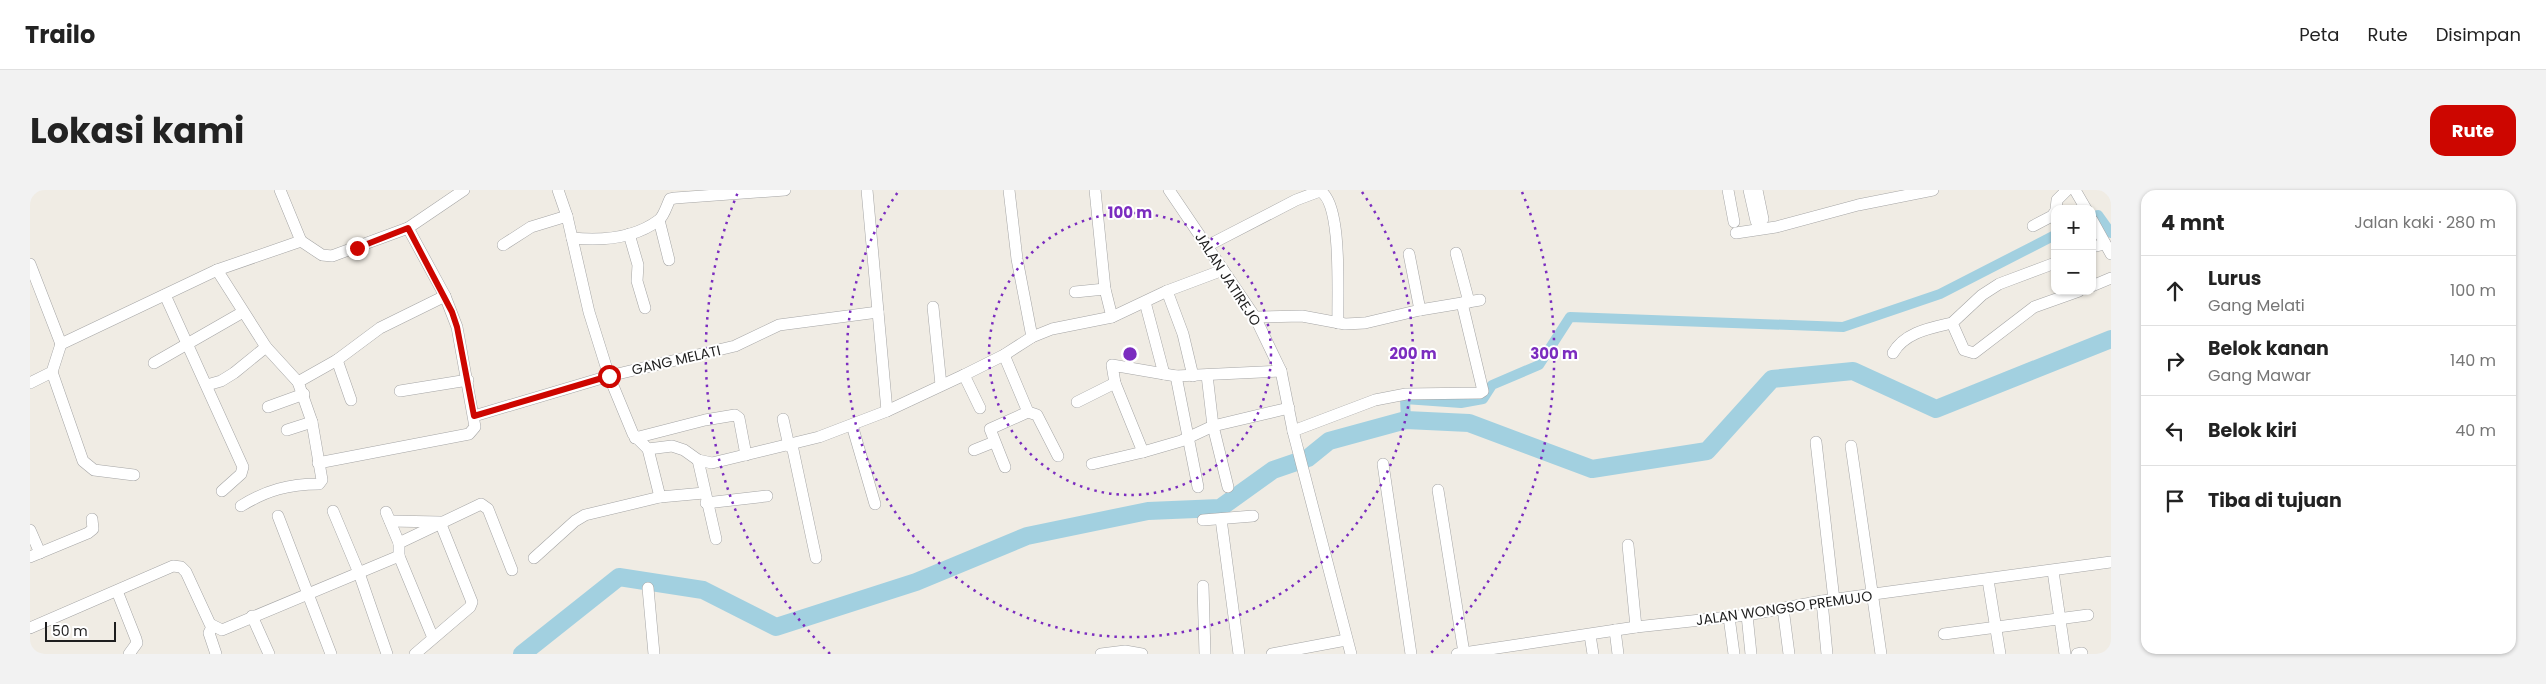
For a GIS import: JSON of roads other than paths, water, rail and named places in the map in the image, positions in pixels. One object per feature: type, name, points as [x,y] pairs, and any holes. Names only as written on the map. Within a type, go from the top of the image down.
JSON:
[{"type":"street","points":[[280,190],[300,241],[322,255],[332,256],[408,228],[459,191]]},
{"type":"street","points":[[558,190],[567,216],[589,312],[609,376],[635,438],[648,449],[660,497]]},
{"type":"street","points":[[572,238],[610,238],[641,231],[659,220],[670,199],[686,193],[786,190]]},
{"type":"street","points":[[866,190],[888,411]]},
{"type":"street","points":[[1009,190],[1017,259],[1032,337]]},
{"type":"street","points":[[1095,190],[1105,289],[1112,317]]},
{"type":"street","name":"JALAN JATIREJO","points":[[1170,190],[1255,317],[1281,372],[1293,431],[1346,640]]},
{"type":"street","points":[[1728,190],[1735,228],[1776,227],[1858,205],[1932,190]]},
{"type":"street","points":[[1749,190],[1756,221],[1764,219],[1757,190]]},
{"type":"street","points":[[2056,205],[2057,200],[2067,190]]},
{"type":"street","points":[[2075,190],[2084,205]]},
{"type":"street","points":[[1207,246],[1296,200],[1320,191],[1325,193],[1333,214],[1336,235],[1338,323]]},
{"type":"street","points":[[2033,226],[2051,213]]},
{"type":"street","points":[[503,245],[532,227],[567,216]]},
{"type":"street","points":[[659,220],[669,260]]},
{"type":"street","points":[[2096,226],[2108,249]]},
{"type":"street","points":[[318,463],[469,434],[475,427],[457,327],[445,296],[408,228]]},
{"type":"street","points":[[629,234],[638,265],[637,281],[645,308]]},
{"type":"street","points":[[61,344],[217,270],[300,241]]},
{"type":"street","points":[[1293,431],[1375,400],[1406,394],[1480,394],[1483,391],[1471,302],[1456,253]]},
{"type":"street","points":[[1409,254],[1420,310]]},
{"type":"street","points":[[30,264],[61,344],[52,372],[82,461],[94,470],[134,475]]},
{"type":"street","points":[[1893,352],[1900,341],[1907,337],[1952,323],[1982,295],[1999,284],[2051,264]]},
{"type":"street","points":[[217,270],[266,347],[298,382],[304,394],[312,422],[322,480],[319,484],[286,486],[258,496],[241,506]]},
{"type":"street","points":[[648,449],[672,446],[684,450],[698,460],[712,463],[791,446],[888,411],[964,376],[1004,355],[1032,337],[1052,329],[1112,317],[1167,291],[1223,270]]},
{"type":"street","points":[[2096,284],[2111,278]]},
{"type":"street","points":[[1075,292],[1105,289]]},
{"type":"street","points":[[1167,291],[1183,334],[1193,376]]},
{"type":"street","points":[[165,295],[186,345],[207,385],[244,468],[241,474],[222,491]]},
{"type":"street","points":[[1952,323],[1964,350],[1974,353],[2034,307],[2068,295]]},
{"type":"street","points":[[298,382],[336,360],[392,321],[445,296]]},
{"type":"street","points":[[1145,302],[1164,374]]},
{"type":"street","points":[[1255,317],[1302,316],[1338,323],[1365,323],[1420,310],[1471,302]]},
{"type":"street","points":[[933,307],[942,385]]},
{"type":"street","points":[[154,363],[243,312]]},
{"type":"street","name":"GANG MELATI","points":[[474,416],[609,376],[735,346],[779,325],[878,312]]},
{"type":"street","points":[[207,385],[234,373],[266,347]]},
{"type":"street","points":[[1004,355],[1028,412]]},
{"type":"street","points":[[336,360],[351,400]]},
{"type":"street","points":[[1144,452],[1115,383],[1112,367],[1114,364],[1176,376],[1281,372]]},
{"type":"street","points":[[30,383],[52,372]]},
{"type":"street","points":[[1207,375],[1213,426],[1228,487]]},
{"type":"street","points":[[964,376],[980,408]]},
{"type":"street","points":[[1176,376],[1198,487]]},
{"type":"street","points":[[400,391],[468,380]]},
{"type":"street","points":[[1077,402],[1115,383]]},
{"type":"street","points":[[268,407],[304,394]]},
{"type":"street","points":[[1092,464],[1188,439],[1213,426],[1288,408]]},
{"type":"street","points":[[1005,467],[990,432],[991,428],[1028,412],[1037,415],[1058,456]]},
{"type":"street","points":[[635,438],[697,422],[735,415],[738,418],[746,456]]},
{"type":"street","points":[[783,419],[791,446],[816,558]]},
{"type":"street","points":[[287,430],[312,422]]},
{"type":"street","points":[[852,425],[875,504]]},
{"type":"street","points":[[974,450],[994,442]]},
{"type":"street","points":[[1816,442],[1834,600]]},
{"type":"street","points":[[1851,446],[1881,654]]},
{"type":"street","points":[[698,460],[705,498],[716,539]]},
{"type":"street","points":[[1382,464],[1411,654]]},
{"type":"street","points":[[1438,490],[1460,653]]},
{"type":"street","points":[[534,558],[575,521],[585,516],[660,497],[767,496]]},
{"type":"street","points":[[399,543],[481,504],[485,506],[512,570]]},
{"type":"street","points":[[333,511],[359,573],[387,654]]},
{"type":"street","points":[[278,516],[331,654]]},
{"type":"street","points":[[1203,520],[1253,516]]},
{"type":"street","points":[[433,638],[399,556],[399,543],[388,517],[440,522]]},
{"type":"street","points":[[30,530],[35,555],[88,533],[93,529],[92,518]]},
{"type":"street","points":[[1221,519],[1240,654]]},
{"type":"street","points":[[415,654],[470,607],[472,602],[440,522]]},
{"type":"street","points":[[1628,545],[1636,627]]},
{"type":"street","points":[[30,628],[166,568],[181,567],[186,572],[212,627],[222,630],[399,556]]},
{"type":"street","name":"JALAN WONGSO PREMUJO","points":[[1460,653],[1636,627],[1746,615],[1822,601],[1873,596],[2111,562]]},
{"type":"street","points":[[2053,571],[2065,654]]},
{"type":"street","points":[[1988,580],[2000,654]]},
{"type":"street","points":[[1203,586],[1205,654]]},
{"type":"street","points":[[648,588],[654,654]]},
{"type":"street","points":[[117,591],[136,639],[134,648],[129,654]]},
{"type":"street","points":[[1822,601],[1827,654]]},
{"type":"street","points":[[1783,608],[1789,654]]},
{"type":"street","points":[[1746,615],[1751,654]]},
{"type":"street","points":[[1944,634],[2088,615]]},
{"type":"street","points":[[252,616],[269,654]]},
{"type":"street","points":[[1729,617],[1734,654]]},
{"type":"street","points":[[212,627],[209,633],[216,654]]},
{"type":"street","points":[[1614,630],[1618,654]]},
{"type":"street","points":[[1590,635],[1592,654]]},
{"type":"street","points":[[1272,654],[1346,640],[1351,654]]},
{"type":"street","points":[[1539,641],[1540,654]]},
{"type":"street","points":[[1101,654],[1125,651],[1142,654]]},
{"type":"waterway","points":[[2096,216],[2098,215],[2111,233]]},
{"type":"waterway","points":[[1406,420],[1405,399],[1461,403],[1483,399],[1492,385],[1539,365],[1570,317],[1843,327],[1940,294],[2051,237]]},
{"type":"waterway","points":[[522,654],[619,577],[703,590],[776,627],[916,582],[1027,536],[1148,511],[1220,508],[1273,470],[1308,458],[1329,441],[1406,420],[1469,423],[1592,469],[1707,451],[1772,379],[1853,371],[1936,409],[2111,339]]}]
